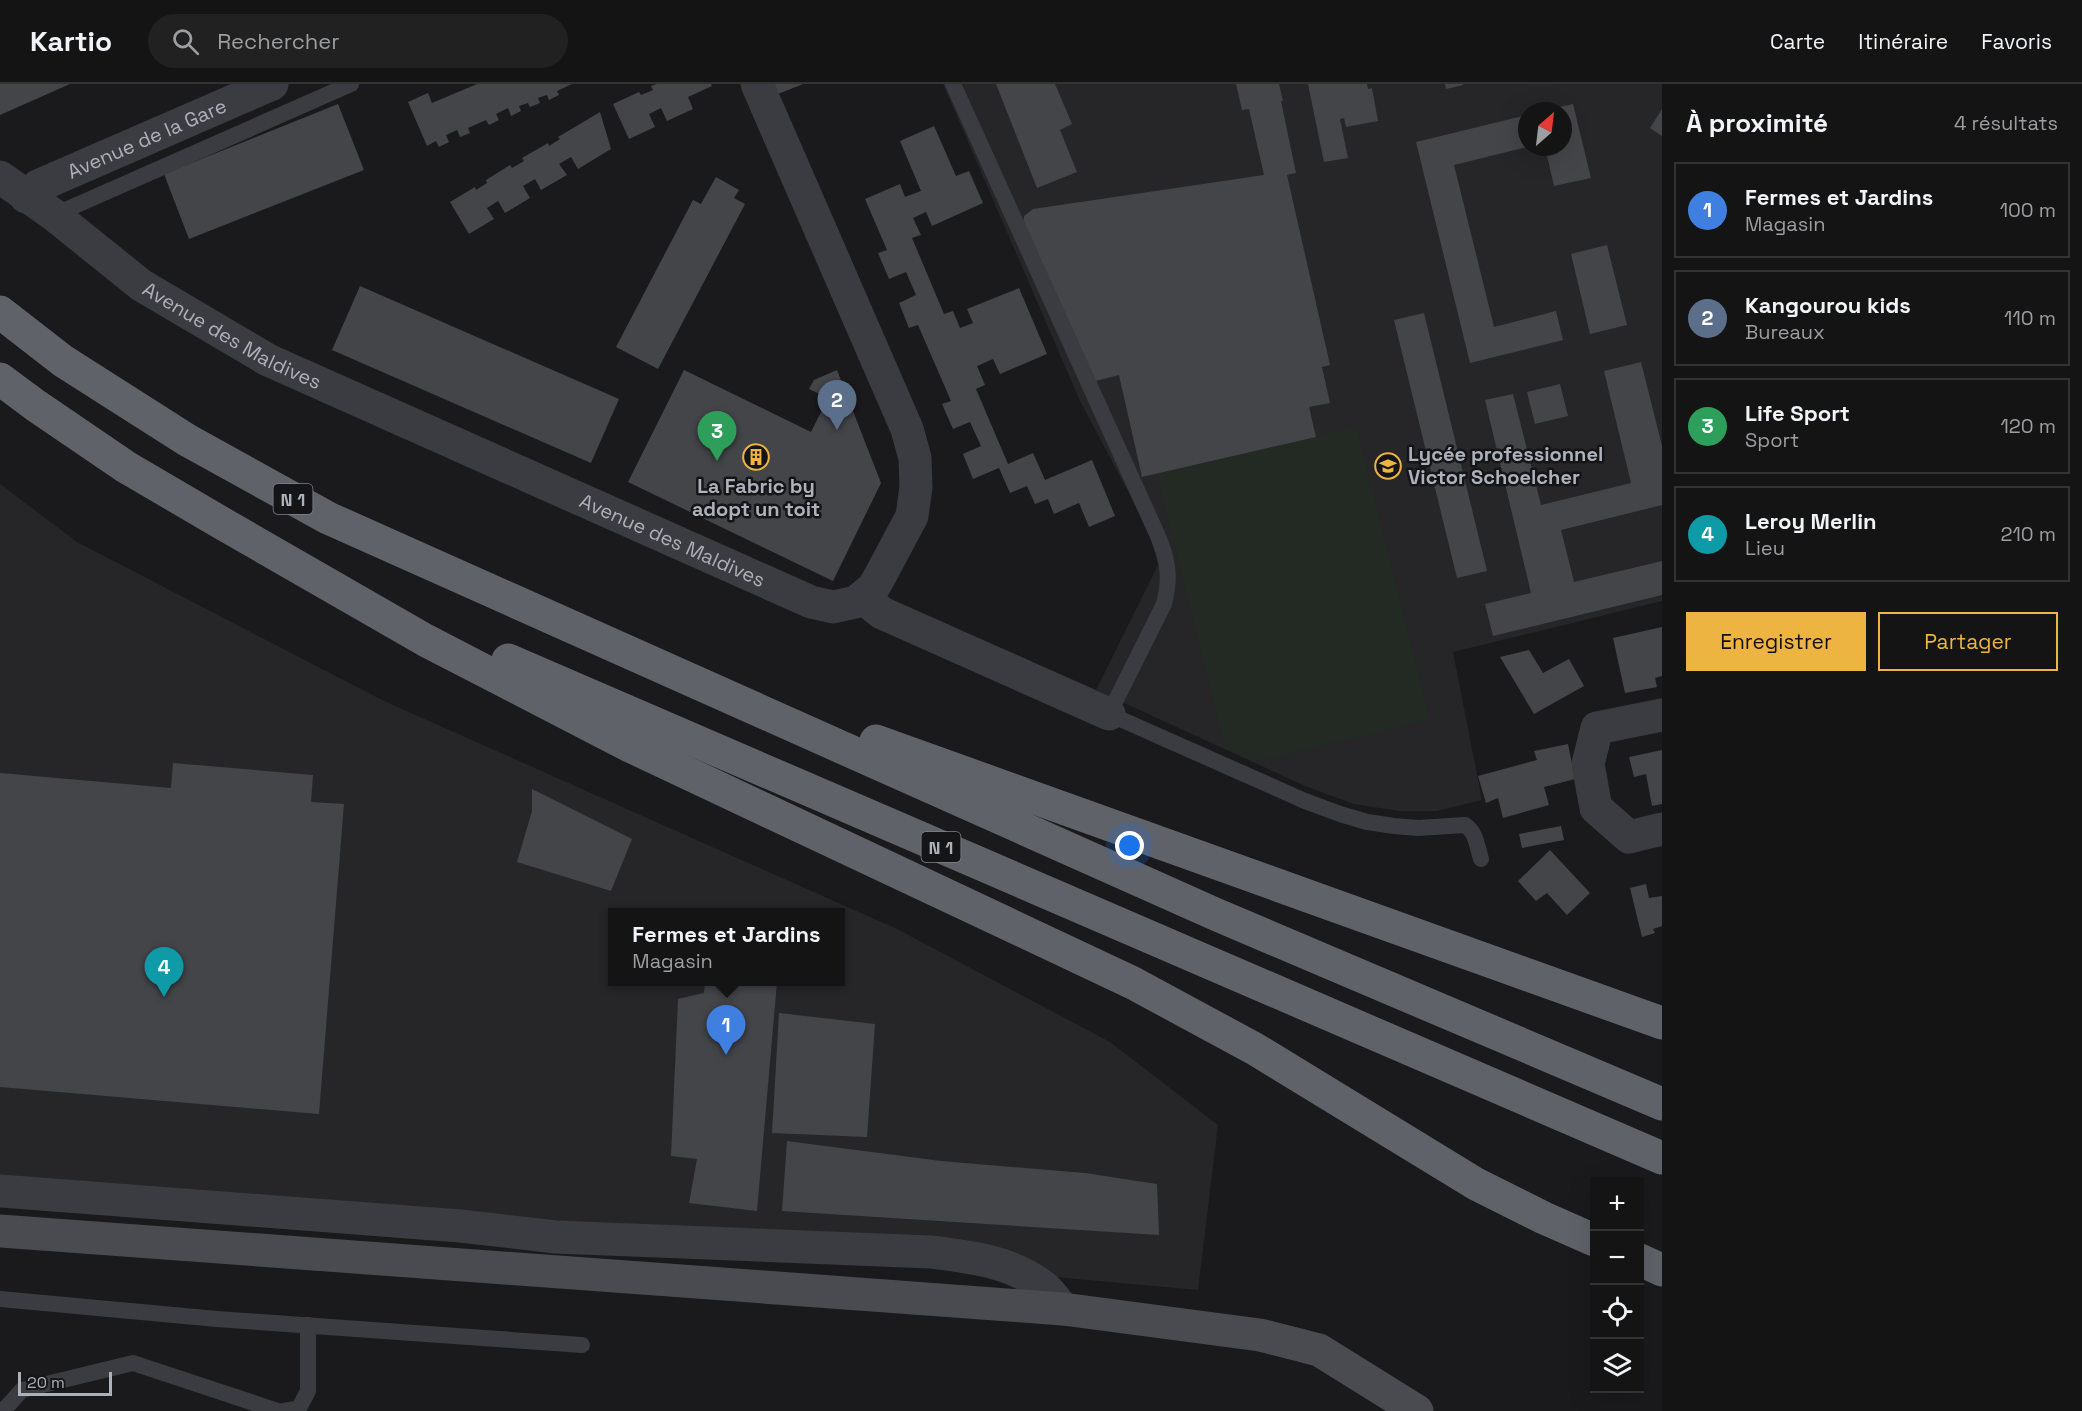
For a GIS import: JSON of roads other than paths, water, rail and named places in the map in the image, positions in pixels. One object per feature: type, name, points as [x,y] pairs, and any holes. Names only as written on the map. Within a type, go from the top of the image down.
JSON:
[{"type":"highway","name":"N 1","points":[[0,312],[63,361],[187,440],[327,518],[1215,914],[1662,1104]]},
{"type":"highway","name":"N 1","points":[[0,379],[126,467],[225,525],[455,637],[1662,1158]]},
{"type":"highway","points":[[225,525],[425,640],[630,746],[1133,983],[1255,1049],[1476,1184],[1590,1238]]},
{"type":"highway","points":[[610,645],[1662,1023]]},
{"type":"highway","points":[[1644,1262],[1662,1270]]},
{"type":"main road","points":[[0,1231],[1063,1309],[1260,1335],[1319,1350],[1417,1411]]},
{"type":"street","name":"Avenue de la Gare","points":[[26,197],[38,186],[272,84]]},
{"type":"street","points":[[757,84],[907,429],[915,458],[916,487],[912,516],[879,578],[865,596],[882,613],[1108,714]]},
{"type":"street","name":"Avenue des Maldives","points":[[0,177],[54,215],[141,285],[268,360],[811,602],[822,606],[845,606],[865,596]]},
{"type":"street","points":[[1662,715],[1597,728],[1588,764],[1596,808],[1629,837],[1662,829]]},
{"type":"street","points":[[0,1191],[460,1226],[556,1237],[930,1252],[984,1259],[1017,1271],[1045,1288],[1063,1309]]},
{"type":"lane","points":[[54,215],[351,84]]},
{"type":"lane","points":[[953,84],[1168,561],[1167,591],[1162,611],[1108,714],[1305,801],[1340,814],[1367,822],[1394,826],[1418,828],[1465,825],[1474,835],[1481,859]]},
{"type":"lane","points":[[0,1299],[582,1345]]},
{"type":"lane","points":[[283,1411],[299,1408],[308,1391],[308,1325]]},
{"type":"lane","points":[[3,1411],[22,1390],[133,1363],[278,1411]]},
{"type":"place","name":"Kangourou kids","points":[[837,430]]},
{"type":"place","name":"La Fabric by adopt un toit","points":[[756,457]]},
{"type":"place","name":"Life Sport","points":[[717,461]]},
{"type":"place","name":"Lycée professionnel Victor Schoelcher","points":[[1388,466]]},
{"type":"place","name":"Leroy Merlin","points":[[164,997]]},
{"type":"place","name":"Fermes et Jardins","points":[[726,1055]]}]
